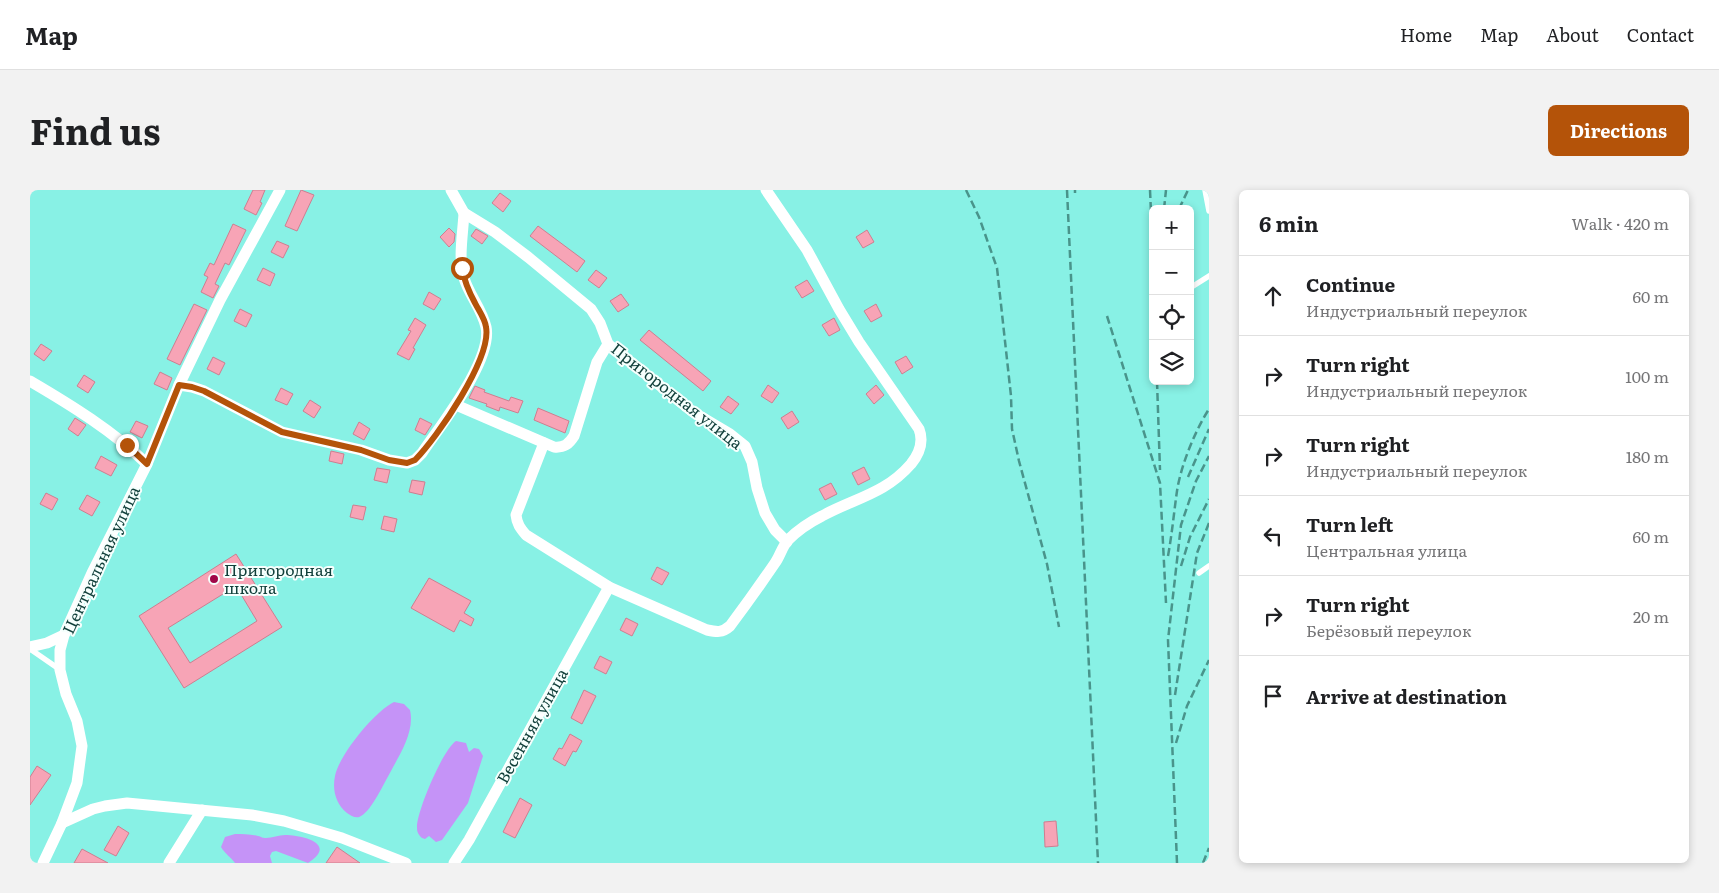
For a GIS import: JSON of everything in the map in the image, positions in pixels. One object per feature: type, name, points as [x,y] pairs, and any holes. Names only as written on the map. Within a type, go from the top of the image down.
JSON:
[{"type":"street","name":"Центральная улица","points":[[43,863],[62,823],[77,784],[82,746],[77,721],[66,694],[60,670],[60,650],[64,635],[92,573],[147,464],[179,385],[220,300],[280,190]]},
{"type":"street","name":"Пригородная улица","points":[[451,190],[464,213],[495,232],[574,294],[597,317],[608,344],[693,412],[730,434],[745,446],[752,462],[757,488],[765,513],[775,530],[787,542]]},
{"type":"street","points":[[544,443],[516,515],[517,523],[526,535],[609,587],[707,630],[718,632],[724,631],[730,626],[777,561],[787,542],[807,525],[824,515],[886,486],[899,476],[916,458],[922,441],[916,423],[859,342],[803,244],[766,190]]},
{"type":"street","points":[[179,385],[204,391],[282,432],[361,450],[389,460],[407,463],[415,460],[456,405],[480,361],[486,342],[486,328],[469,292],[462,268],[464,213]]},
{"type":"street","points":[[456,405],[560,448],[570,443],[574,436],[597,362],[608,344]]},
{"type":"street","points":[[30,381],[90,418],[127,445],[147,464]]},
{"type":"street","name":"Весенняя улица","points":[[454,863],[609,587]]},
{"type":"street","points":[[30,648],[64,635]]},
{"type":"street","points":[[62,823],[94,809],[122,804],[252,815],[284,821],[342,838],[406,863]]},
{"type":"street","points":[[169,863],[202,810]]},
{"type":"lane","points":[[1205,190],[1209,211]]},
{"type":"lane","points":[[1194,285],[1209,276]]},
{"type":"lane","points":[[1199,572],[1209,566]]},
{"type":"lane","points":[[30,648],[60,670]]},
{"type":"shaded area","points":[[394,702],[404,704],[410,710],[409,734],[373,802],[365,813],[354,817],[343,809],[336,796],[334,781],[338,767],[359,734],[377,714]]},
{"type":"shaded area","points":[[456,741],[466,743],[469,752],[474,748],[479,749],[483,756],[468,803],[442,840],[436,842],[429,836],[425,839],[420,836],[417,830],[418,820],[425,796],[438,768],[444,756]]},
{"type":"shaded area","points":[[235,834],[265,838],[292,835],[314,842],[319,846],[320,851],[308,863],[276,851],[272,852],[270,856],[272,863],[235,863],[221,847],[225,837]]},
{"type":"building","points":[[253,190],[265,190],[260,202],[262,203],[256,215],[244,209]]},
{"type":"building","points":[[301,190],[314,195],[297,231],[285,226]]},
{"type":"building","points":[[500,193],[511,201],[503,212],[492,203]]},
{"type":"building","points":[[233,224],[246,230],[229,265],[225,263],[215,284],[219,286],[213,298],[201,292],[208,277],[204,275],[210,263],[214,265]]},
{"type":"building","points":[[538,226],[585,261],[577,272],[530,236]]},
{"type":"building","points":[[449,228],[455,234],[454,242],[449,247],[440,237]]},
{"type":"building","points":[[476,229],[488,236],[482,244],[471,236]]},
{"type":"building","points":[[867,230],[874,242],[863,248],[856,237]]},
{"type":"building","points":[[277,241],[289,246],[283,258],[271,252]]},
{"type":"building","points":[[263,268],[275,274],[270,286],[257,280]]},
{"type":"building","points":[[596,270],[607,278],[599,288],[588,280]]},
{"type":"building","points":[[807,280],[814,291],[802,298],[795,287]]},
{"type":"building","points":[[429,292],[441,299],[434,310],[423,304]]},
{"type":"building","points":[[621,294],[629,305],[618,312],[610,301]]},
{"type":"building","points":[[194,304],[207,310],[180,365],[167,359]]},
{"type":"building","points":[[876,304],[882,316],[871,322],[864,311]]},
{"type":"building","points":[[240,309],[252,315],[246,327],[234,321]]},
{"type":"building","points":[[415,318],[426,325],[413,348],[415,349],[409,360],[397,354],[411,331],[408,330]]},
{"type":"building","points":[[834,318],[840,330],[829,336],[822,325]]},
{"type":"building","points":[[649,330],[711,381],[703,391],[640,340]]},
{"type":"building","points":[[41,344],[52,351],[44,361],[34,354]]},
{"type":"building","points":[[906,356],[913,367],[902,374],[895,362]]},
{"type":"building","points":[[213,357],[225,363],[219,375],[207,369]]},
{"type":"building","points":[[160,372],[172,378],[167,390],[154,384]]},
{"type":"building","points":[[84,375],[95,382],[88,393],[77,386]]},
{"type":"building","points":[[768,385],[779,393],[772,403],[761,396]]},
{"type":"building","points":[[876,385],[884,395],[874,404],[866,394]]},
{"type":"building","points":[[475,386],[485,390],[484,392],[509,401],[511,397],[523,401],[518,413],[500,407],[499,411],[486,406],[487,404],[469,398]]},
{"type":"building","points":[[281,388],[293,394],[287,405],[275,400]]},
{"type":"building","points":[[728,396],[739,404],[731,414],[720,407]]},
{"type":"building","points":[[310,400],[321,407],[314,418],[303,411]]},
{"type":"building","points":[[538,408],[569,421],[565,433],[534,420]]},
{"type":"building","points":[[792,411],[799,422],[788,429],[781,418]]},
{"type":"building","points":[[75,418],[86,425],[78,436],[68,429]]},
{"type":"building","points":[[420,418],[432,424],[425,435],[415,430]]},
{"type":"building","points":[[136,421],[148,426],[142,438],[130,432]]},
{"type":"building","points":[[359,422],[370,429],[364,440],[353,434]]},
{"type":"building","points":[[331,451],[344,454],[342,464],[329,461]]},
{"type":"building","points":[[101,456],[117,465],[111,476],[95,468]]},
{"type":"building","points":[[864,467],[870,479],[858,485],[852,473]]},
{"type":"building","points":[[377,468],[390,470],[387,483],[374,480]]},
{"type":"building","points":[[412,480],[425,482],[422,495],[409,492]]},
{"type":"building","points":[[831,483],[837,494],[825,500],[819,489]]},
{"type":"building","points":[[46,493],[58,499],[52,510],[40,504]]},
{"type":"building","points":[[87,495],[100,502],[92,516],[79,509]]},
{"type":"building","points":[[353,505],[366,507],[363,520],[350,517]]},
{"type":"building","points":[[384,516],[397,519],[394,532],[381,529]]},
{"type":"building","points":[[236,554],[282,627],[184,688],[139,616]],"holes":[[[236,586],[257,621],[190,663],[168,628]]]},
{"type":"building","points":[[657,567],[669,573],[662,585],[651,579]]},
{"type":"building","points":[[429,578],[471,601],[464,613],[474,619],[471,626],[460,620],[454,632],[411,608]]},
{"type":"building","points":[[626,618],[638,624],[632,636],[620,630]]},
{"type":"building","points":[[600,656],[612,662],[606,674],[594,668]]},
{"type":"building","points":[[584,690],[596,696],[582,724],[571,718]]},
{"type":"building","points":[[570,734],[582,741],[576,752],[573,751],[565,766],[553,759],[559,748],[562,749]]},
{"type":"building","points":[[37,766],[51,775],[30,805],[30,777]]},
{"type":"building","points":[[520,798],[532,805],[515,838],[503,832]]},
{"type":"building","points":[[1056,821],[1058,846],[1045,847],[1044,822]]},
{"type":"building","points":[[118,826],[129,833],[116,856],[104,850]]},
{"type":"building","points":[[337,847],[360,863],[326,863]]},
{"type":"building","points":[[82,849],[108,863],[74,863]]},
{"type":"railway","points":[[966,190],[979,217],[997,268],[1011,396],[1012,429],[1047,564],[1059,627]]},
{"type":"railway","points":[[1067,190],[1098,863]]},
{"type":"railway","points":[[1150,190],[1153,250]]},
{"type":"railway","points":[[1164,205],[1166,190]]},
{"type":"railway","points":[[1181,205],[1188,190]]},
{"type":"railway","points":[[1107,316],[1160,483],[1166,603]]},
{"type":"railway","points":[[1157,385],[1160,470]]},
{"type":"railway","points":[[1168,556],[1177,491],[1185,459],[1209,409]]},
{"type":"railway","points":[[1188,477],[1209,429]]},
{"type":"railway","points":[[1177,863],[1168,640],[1181,525],[1196,481],[1209,456]]},
{"type":"railway","points":[[1181,566],[1190,537],[1209,499]]},
{"type":"railway","points":[[1175,695],[1197,553],[1209,523]]},
{"type":"railway","points":[[1176,743],[1187,706],[1209,660]]},
{"type":"railway","points":[[1203,863],[1209,848]]},
{"type":"place","name":"Пригородная школа","points":[[214,579]]},
{"type":"route","points":[[127,445],[147,464],[179,385],[204,391],[282,432],[361,450],[389,460],[407,463],[415,460],[456,405],[480,361],[486,342],[486,328],[469,292],[462,268]]}]
